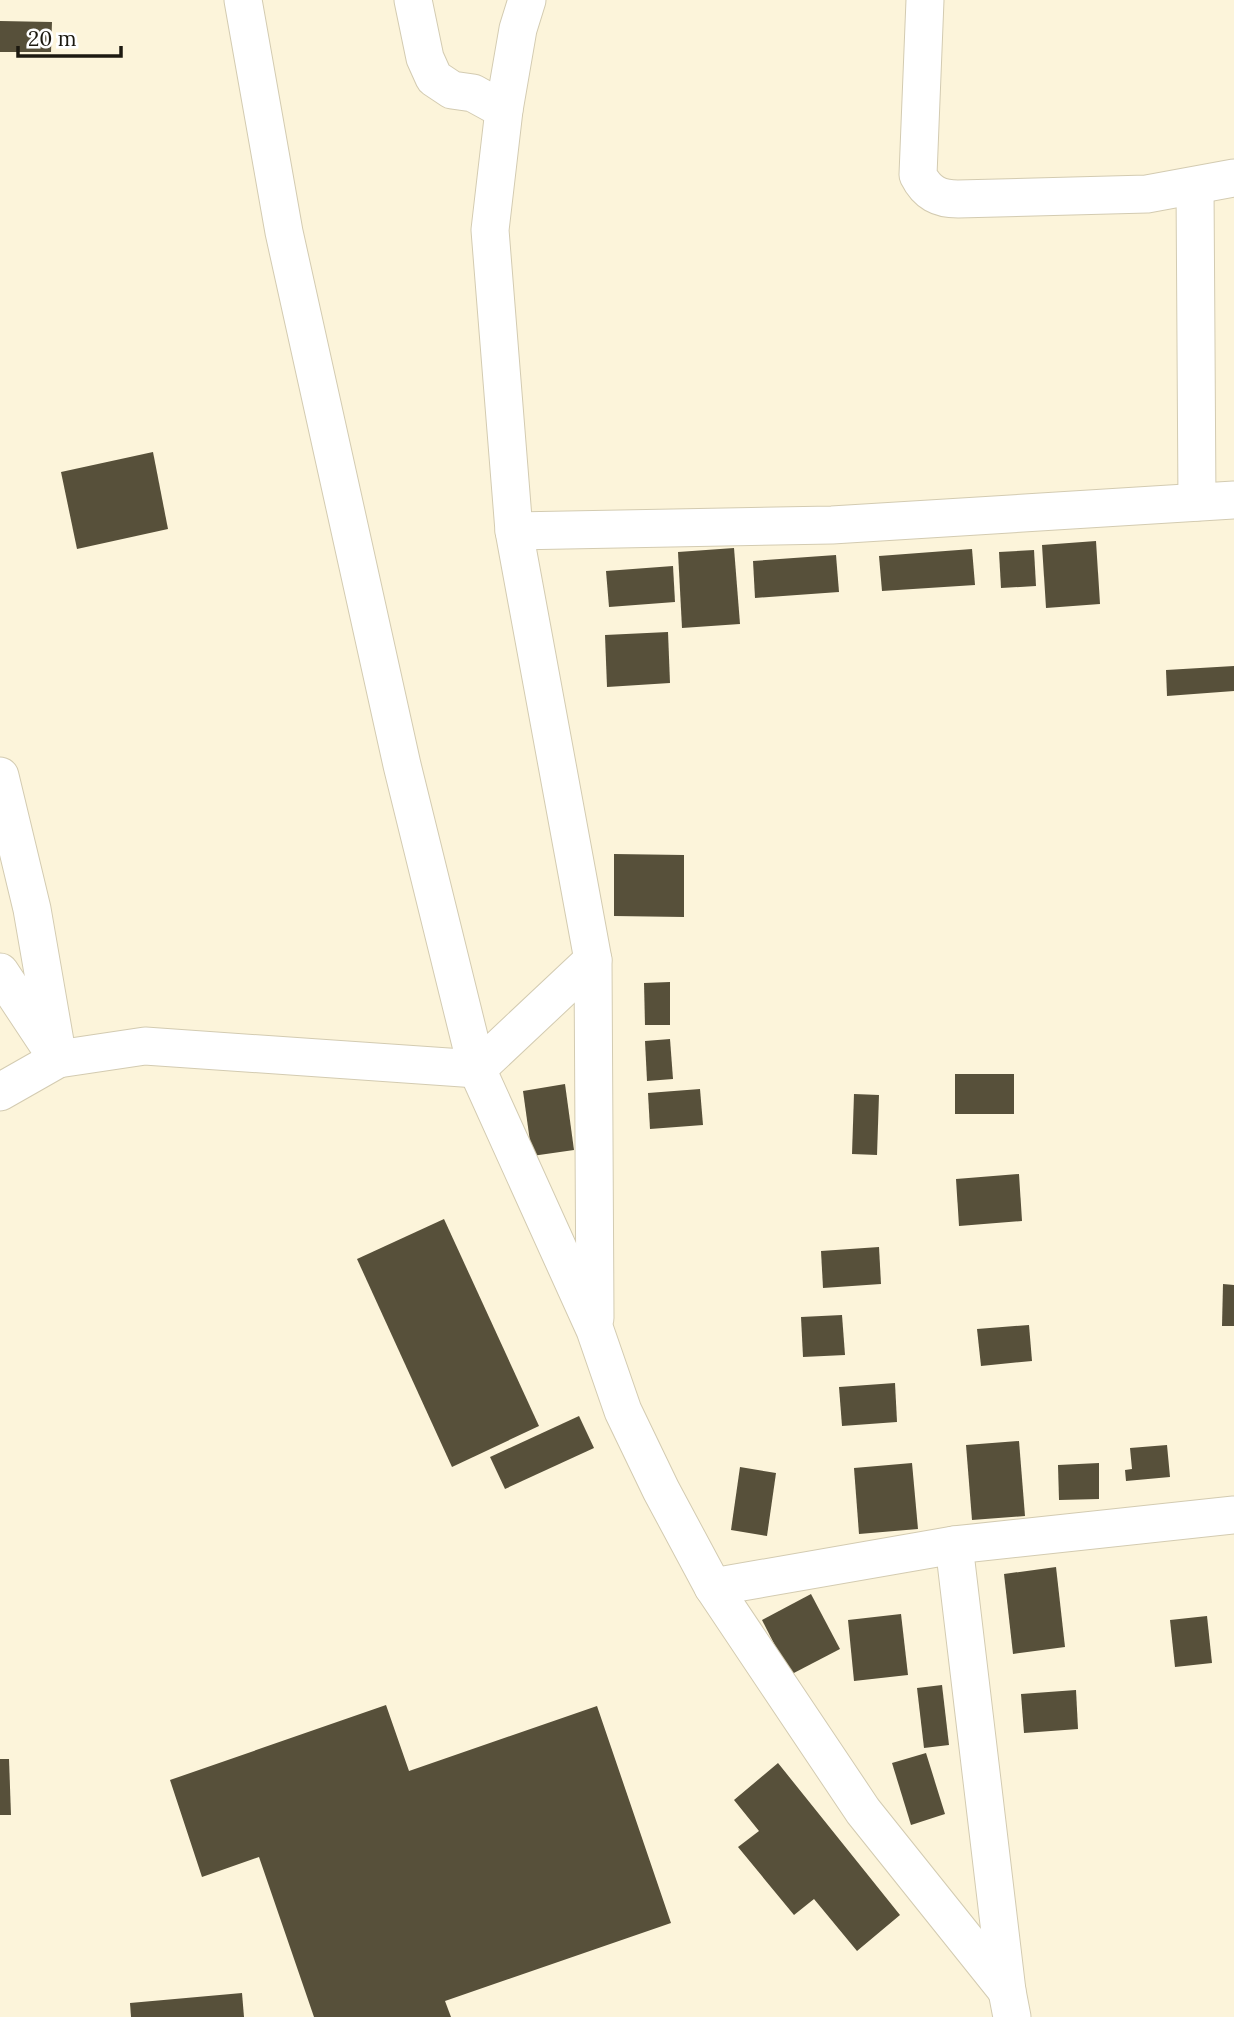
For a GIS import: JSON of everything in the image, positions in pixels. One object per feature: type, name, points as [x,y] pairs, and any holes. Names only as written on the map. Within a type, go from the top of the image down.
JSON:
[{"type":"street","points":[[243,0],[284,232],[402,765],[477,1069],[595,1330],[624,1411],[661,1490],[713,1587],[863,1811],[1009,2004]]},
{"type":"street","points":[[413,0],[425,58],[434,78],[452,90],[473,93],[504,110]]},
{"type":"street","points":[[527,0],[518,29],[504,110],[490,230],[514,531],[593,960],[595,1330]]},
{"type":"street","points":[[925,0],[918,175],[929,191],[938,197],[958,199],[1147,194],[1234,178]]},
{"type":"street","points":[[1195,186],[1198,502]]},
{"type":"street","points":[[514,531],[832,525],[1234,500]]},
{"type":"street","points":[[0,776],[32,909],[58,1059]]},
{"type":"street","points":[[0,1092],[58,1059],[145,1045],[477,1069],[593,960]]},
{"type":"street","points":[[0,972],[58,1059]]},
{"type":"street","points":[[713,1587],[954,1545],[1234,1515]]},
{"type":"street","points":[[954,1545],[1009,2004]]},
{"type":"building","points":[[0,21],[52,22],[51,52],[0,52]]},
{"type":"building","points":[[153,452],[168,529],[77,549],[61,472]]},
{"type":"building","points":[[1096,541],[1100,604],[1046,608],[1042,545]]},
{"type":"building","points":[[734,548],[740,624],[682,628],[678,552]]},
{"type":"building","points":[[972,549],[975,585],[882,591],[879,556]]},
{"type":"building","points":[[1034,550],[1036,586],[1001,588],[999,552]]},
{"type":"building","points":[[836,555],[839,592],[755,598],[753,561]]},
{"type":"building","points":[[673,566],[675,602],[609,607],[606,571]]},
{"type":"building","points":[[668,632],[670,683],[607,687],[605,635]]},
{"type":"building","points":[[1234,666],[1234,691],[1167,696],[1166,670]]},
{"type":"building","points":[[614,854],[684,855],[684,917],[614,916]]},
{"type":"building","points":[[670,982],[670,1025],[645,1025],[644,983]]},
{"type":"building","points":[[670,1039],[673,1079],[647,1081],[645,1041]]},
{"type":"building","points":[[955,1074],[1014,1074],[1014,1114],[955,1114]]},
{"type":"building","points":[[565,1084],[574,1150],[532,1156],[523,1091]]},
{"type":"building","points":[[700,1089],[703,1125],[650,1129],[648,1093]]},
{"type":"building","points":[[854,1094],[879,1095],[877,1155],[852,1154]]},
{"type":"building","points":[[1019,1174],[1022,1221],[959,1226],[956,1179]]},
{"type":"building","points":[[444,1219],[539,1426],[452,1467],[357,1259]]},
{"type":"building","points":[[879,1247],[881,1284],[823,1288],[821,1251]]},
{"type":"building","points":[[1223,1284],[1234,1285],[1234,1326],[1222,1326]]},
{"type":"building","points":[[842,1315],[845,1355],[803,1357],[801,1317]]},
{"type":"building","points":[[1029,1325],[1032,1361],[981,1366],[977,1329]]},
{"type":"building","points":[[895,1383],[897,1422],[842,1426],[839,1387]]},
{"type":"building","points":[[579,1416],[594,1448],[505,1489],[490,1457]]},
{"type":"building","points":[[1019,1441],[1025,1516],[972,1520],[966,1445]]},
{"type":"building","points":[[1167,1445],[1170,1477],[1126,1481],[1125,1470],[1132,1469],[1130,1448]]},
{"type":"building","points":[[912,1463],[918,1529],[859,1534],[854,1468]]},
{"type":"building","points":[[1099,1463],[1099,1499],[1059,1500],[1058,1465]]},
{"type":"building","points":[[740,1467],[776,1473],[767,1536],[731,1530]]},
{"type":"building","points":[[1056,1567],[1065,1647],[1013,1654],[1004,1574]]},
{"type":"building","points":[[811,1594],[840,1649],[790,1675],[762,1620]]},
{"type":"building","points":[[901,1614],[908,1675],[854,1681],[848,1620]]},
{"type":"building","points":[[1207,1616],[1212,1663],[1175,1667],[1170,1620]]},
{"type":"building","points":[[942,1685],[949,1745],[924,1748],[917,1688]]},
{"type":"building","points":[[1076,1690],[1078,1729],[1024,1733],[1021,1694]]},
{"type":"building","points":[[386,1705],[409,1771],[597,1706],[671,1923],[445,2001],[451,2017],[314,2017],[259,1857],[202,1877],[170,1780]]},
{"type":"building","points":[[926,1753],[945,1814],[911,1825],[892,1763]]},
{"type":"building","points":[[0,1759],[9,1759],[11,1815],[0,1815]]},
{"type":"building","points":[[778,1763],[900,1915],[857,1951],[814,1899],[794,1915],[738,1847],[759,1831],[734,1800]]},
{"type":"building","points":[[242,1993],[244,2017],[131,2017],[130,2003]]}]
